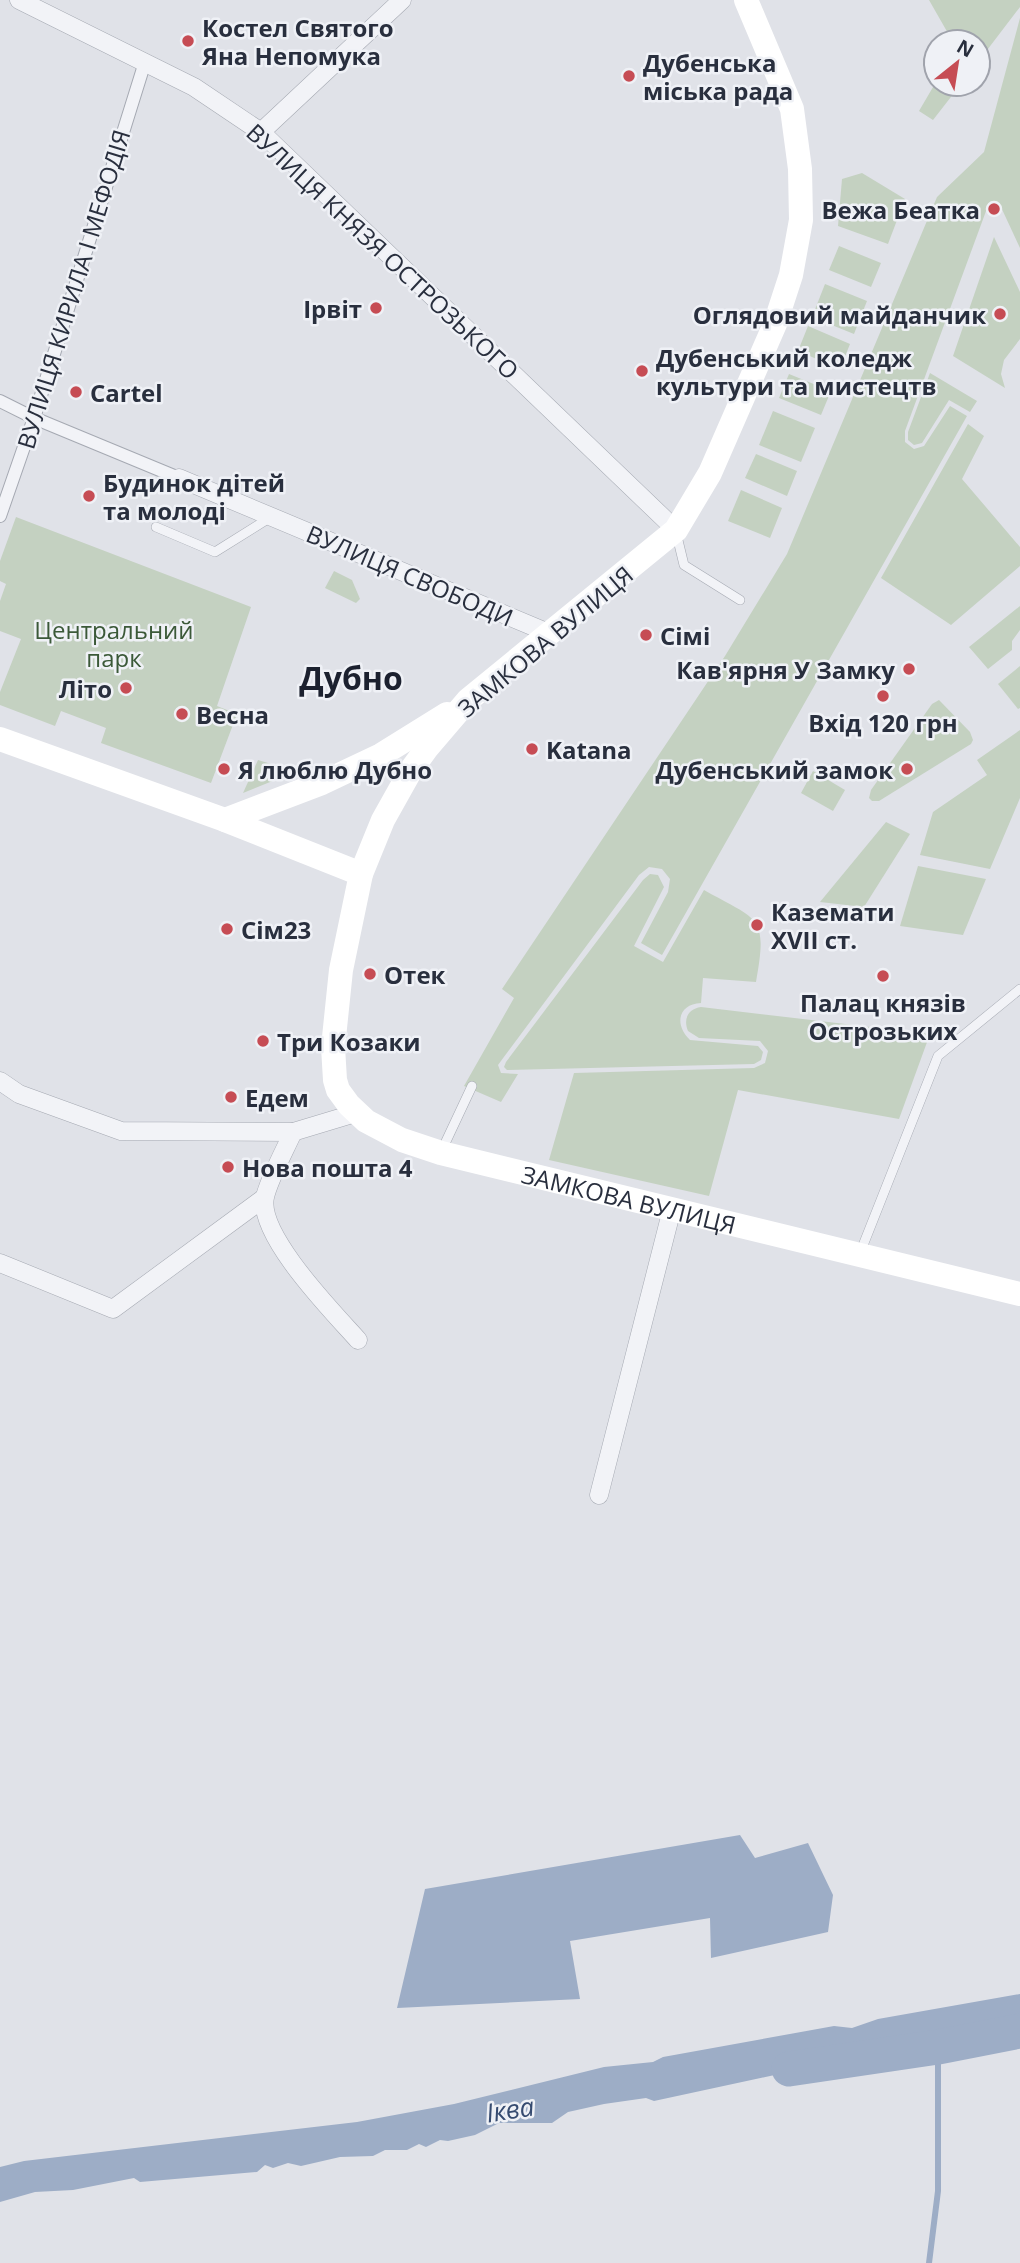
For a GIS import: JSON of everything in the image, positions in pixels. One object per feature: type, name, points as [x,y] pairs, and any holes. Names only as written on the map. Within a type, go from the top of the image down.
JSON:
[{"type":"main road","name":"ЗАМКОВА ВУЛИЦЯ","points":[[746,0],[792,109],[800,169],[801,220],[791,275],[775,324],[710,473],[676,530],[468,700],[411,770],[383,820],[360,874],[341,970],[333,1046],[335,1080],[338,1090],[356,1113],[390,1135],[440,1153],[1020,1294]]},
{"type":"main road","points":[[225,820],[322,782],[380,755],[468,700]]},
{"type":"main road","points":[[0,739],[225,820],[360,874]]},
{"type":"street","name":"ВУЛИЦЯ КНЯЗЯ ОСТРОЗЬКОГО","points":[[19,0],[194,87],[261,132],[676,530]]},
{"type":"street","points":[[261,132],[402,0]]},
{"type":"street","name":"ВУЛИЦЯ КИРИЛА І МЕФОДІЯ","points":[[0,516],[34,418],[145,62]]},
{"type":"street","name":"ВУЛИЦЯ СВОБОДИ","points":[[0,401],[34,418],[551,634]]},
{"type":"street","points":[[0,1081],[19,1094],[121,1131],[293,1132],[356,1113]]},
{"type":"street","points":[[0,1263],[113,1309],[264,1198],[293,1132]]},
{"type":"street","points":[[264,1198],[273,1232],[281,1246],[296,1268],[358,1340]]},
{"type":"street","points":[[600,1495],[672,1209]]},
{"type":"lane","points":[[156,527],[215,552],[271,517]]},
{"type":"lane","points":[[676,530],[684,565],[740,600]]},
{"type":"lane","points":[[859,1255],[938,1056],[1020,989]]},
{"type":"lane","points":[[440,1153],[472,1086]]},
{"type":"green space","points":[[929,0],[1020,0],[1020,7],[992,44],[992,28],[945,28]]},
{"type":"green space","points":[[1020,18],[1020,248],[1000,205],[997,202],[989,203],[905,431],[905,442],[914,449],[924,446],[950,406],[967,416],[662,955],[641,943],[668,892],[670,879],[662,869],[649,867],[639,875],[498,1065],[501,1073],[518,1074],[501,1102],[464,1086],[514,998],[502,989],[725,656],[787,554],[937,197],[984,152]]},
{"type":"green space","points":[[927,98],[950,98],[933,120],[919,111]]},
{"type":"green space","points":[[862,173],[905,199],[888,244],[838,226],[842,179]]},
{"type":"green space","points":[[994,237],[1020,292],[1020,339],[1004,360],[1001,374],[1005,388],[953,356]]},
{"type":"green space","points":[[839,246],[881,263],[871,287],[829,270]]},
{"type":"green space","points":[[825,284],[867,301],[854,334],[812,317]]},
{"type":"green space","points":[[808,326],[850,344],[840,369],[798,351]]},
{"type":"green space","points":[[930,373],[977,401],[970,412],[949,400],[922,443],[914,445],[908,440],[908,432]]},
{"type":"green space","points":[[789,374],[831,391],[821,415],[779,398]]},
{"type":"green space","points":[[773,411],[815,428],[801,462],[759,445]]},
{"type":"green space","points":[[968,424],[984,436],[962,479],[1020,547],[1020,566],[951,625],[881,578]]},
{"type":"green space","points":[[756,454],[797,471],[787,496],[745,478]]},
{"type":"green space","points":[[741,490],[782,508],[770,538],[728,521]]},
{"type":"green space","name":"Центральний парк","points":[[16,517],[251,607],[217,706],[237,714],[211,783],[101,743],[106,728],[61,711],[55,726],[0,705],[0,692],[21,639],[0,631],[0,601],[6,584],[0,581],[0,561]]},
{"type":"green space","points":[[334,571],[352,580],[360,599],[356,603],[325,588]]},
{"type":"green space","points":[[1020,606],[1020,630],[1012,641],[1012,650],[988,669],[969,647]]},
{"type":"green space","points":[[1020,666],[1020,708],[1018,709],[998,684]]},
{"type":"green space","points":[[939,700],[970,732],[973,740],[971,744],[879,801],[872,801],[869,798],[871,790],[932,704]]},
{"type":"green space","points":[[1020,730],[1020,798],[990,869],[920,855],[933,812],[987,775],[977,760]]},
{"type":"green space","points":[[258,760],[288,769],[290,774],[243,793]]},
{"type":"green space","points":[[813,771],[845,790],[833,811],[801,793]]},
{"type":"green space","points":[[886,822],[910,834],[864,907],[820,902]]},
{"type":"green space","points":[[918,866],[986,879],[963,935],[900,926]]},
{"type":"green space","points":[[650,874],[658,875],[664,887],[634,946],[663,962],[704,890],[737,908],[755,922],[761,944],[756,982],[703,978],[701,1003],[687,1007],[680,1022],[690,1040],[758,1046],[763,1052],[761,1060],[754,1064],[507,1070],[504,1067],[506,1062]]},
{"type":"green space","points":[[701,1007],[930,1034],[899,1119],[738,1090],[709,1196],[549,1160],[574,1073],[754,1068],[765,1063],[768,1051],[760,1041],[699,1038],[688,1031],[688,1015]]},
{"type":"water","points":[[740,1835],[755,1858],[808,1843],[833,1895],[828,1932],[711,1958],[710,1918],[570,1941],[580,1999],[397,2008],[425,1889]]},
{"type":"water","points":[[1020,1994],[1020,2031],[830,2063],[654,2101],[646,2098],[604,2104],[568,2112],[552,2123],[499,2123],[475,2135],[448,2141],[440,2140],[426,2147],[419,2144],[407,2150],[385,2150],[373,2156],[340,2157],[301,2166],[288,2163],[273,2168],[265,2165],[257,2172],[140,2182],[134,2178],[73,2190],[35,2192],[0,2202],[0,2167],[24,2161],[357,2122],[454,2104],[604,2067],[653,2062],[663,2057],[834,2026],[852,2028],[878,2019]]},
{"type":"waterway","name":"Іква","points":[[789,2069],[938,2047],[1020,2031]]},
{"type":"waterway","points":[[929,2263],[938,2191],[938,2047]]},
{"type":"place","name":"Костел Святого Яна Непомука","points":[[188,41]]},
{"type":"place","name":"Дубенська міська рада","points":[[629,76]]},
{"type":"place","name":"Вежа Беатка","points":[[994,209]]},
{"type":"place","name":"Ірвіт","points":[[376,308]]},
{"type":"place","name":"Оглядовий майданчик","points":[[1000,314]]},
{"type":"place","name":"Дубенський коледж культури та мистецтв","points":[[642,371]]},
{"type":"place","name":"Cartel","points":[[76,392]]},
{"type":"place","name":"Будинок дітей та молоді","points":[[89,496]]},
{"type":"place","name":"Сімі","points":[[646,635]]},
{"type":"place","name":"Кав'ярня У Замку","points":[[909,669]]},
{"type":"place","name":"Літо","points":[[126,688]]},
{"type":"place","name":"Вхід 120 грн","points":[[883,696]]},
{"type":"place","name":"Весна","points":[[182,714]]},
{"type":"place","name":"Katana","points":[[532,749]]},
{"type":"place","name":"Я люблю Дубно","points":[[224,769]]},
{"type":"place","name":"Дубенський замок","points":[[907,769]]},
{"type":"place","name":"Каземати XVII ст.","points":[[757,925]]},
{"type":"place","name":"Сім23","points":[[227,929]]},
{"type":"place","name":"Отек","points":[[370,974]]},
{"type":"place","name":"Палац князів Острозьких","points":[[883,976]]},
{"type":"place","name":"Три Козаки","points":[[263,1041]]},
{"type":"place","name":"Едем","points":[[231,1097]]},
{"type":"place","name":"Нова пошта 4","points":[[228,1167]]},
{"type":"district","name":"Дубно","points":[[351,677]]}]
